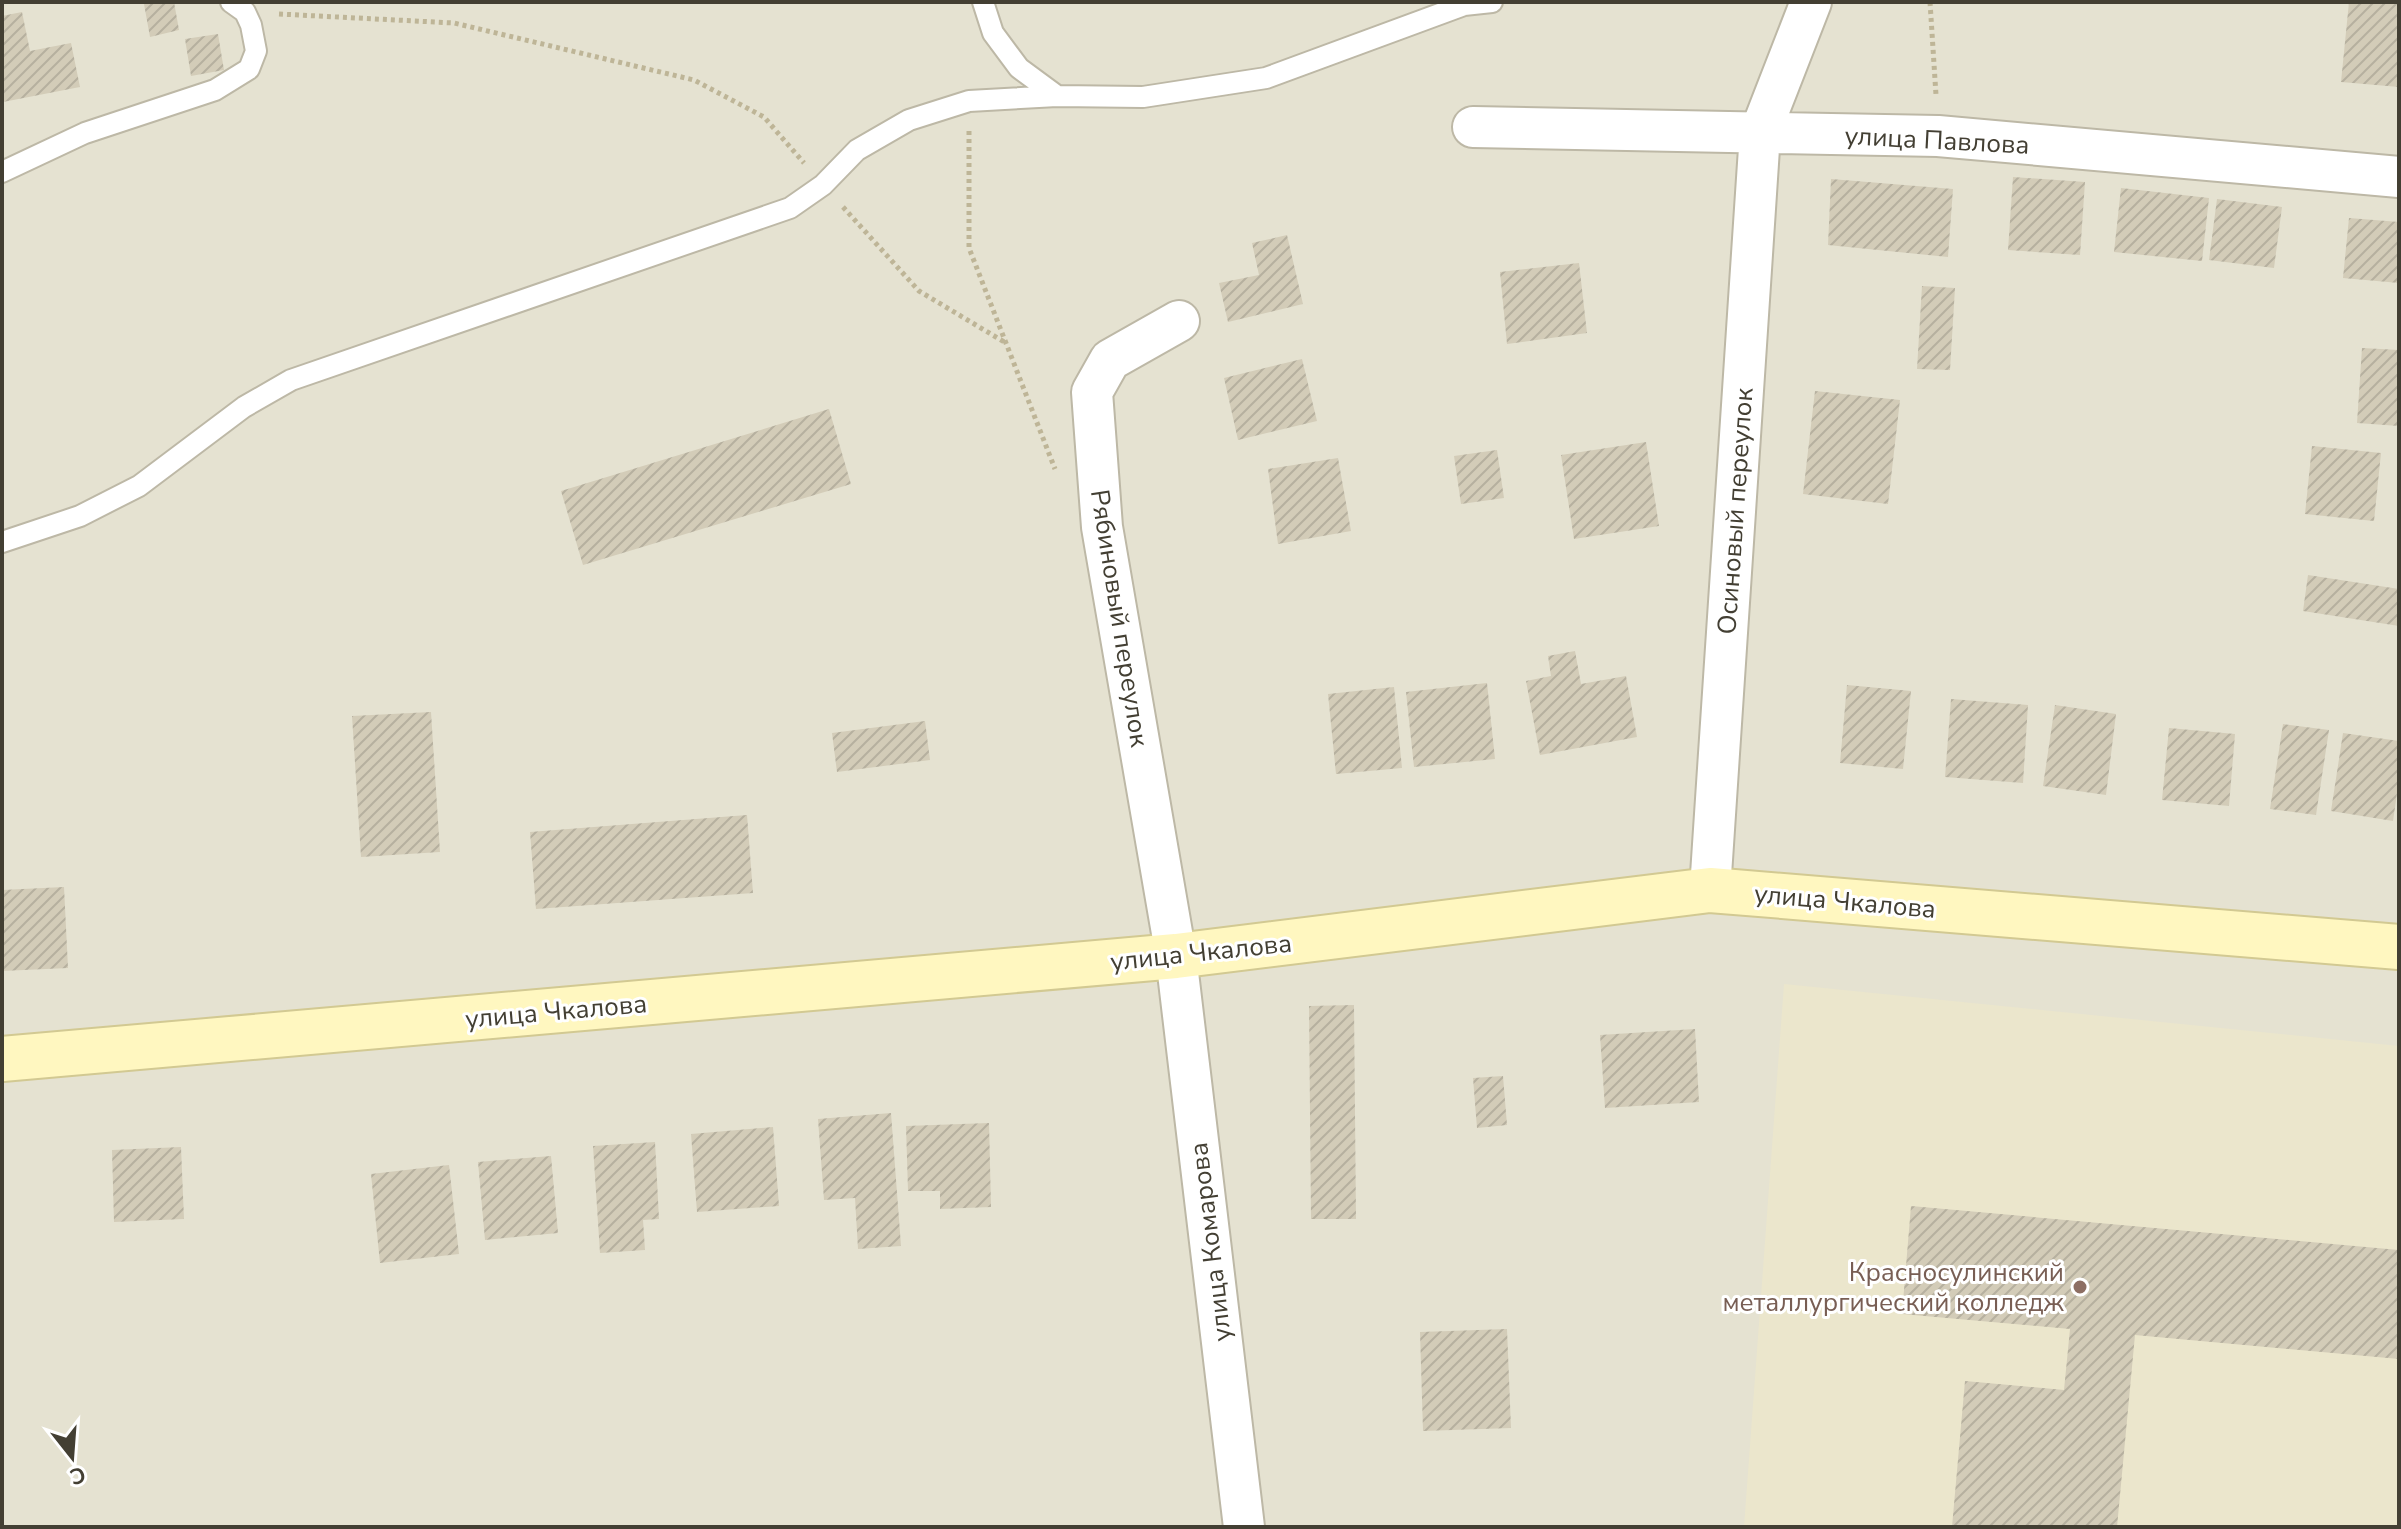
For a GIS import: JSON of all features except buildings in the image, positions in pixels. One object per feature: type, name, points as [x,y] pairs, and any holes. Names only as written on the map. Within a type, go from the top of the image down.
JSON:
[{"type":"street","name":"Осиновый переулок","points":[[1710,890],[1760,133],[1811,2]]},
{"type":"street","name":"улица Павлова","points":[[1473,127],[1938,136],[2399,177]]},
{"type":"street","name":"Рябиновый переулок","points":[[1176,956],[1102,527],[1092,392],[1110,360],[1179,321]]},
{"type":"street","name":"улица Чкалова","points":[[2,1059],[1176,956],[1710,890],[2399,947]]},
{"type":"street","name":"улица Комарова","points":[[1176,956],[1244,1527]]},
{"type":"lane","points":[[983,2],[993,33],[1019,68],[1057,96]]},
{"type":"lane","points":[[2,542],[80,516],[139,486],[244,407],[291,380],[790,208],[823,185],[857,150],[909,120],[969,101],[1057,96],[1143,97],[1266,78],[1464,5],[1492,2]]},
{"type":"lane","points":[[2,172],[85,133],[215,90],[249,69],[256,51],[251,25],[238,7]]},
{"type":"path","points":[[1930,2],[1938,136]]},
{"type":"path","points":[[238,7],[454,23],[694,80],[764,117],[919,291],[1006,343]]},
{"type":"path","points":[[969,101],[969,248],[1057,473]]},
{"type":"shaded area","points":[[2,2],[2399,2],[2399,1527],[2,1527]]},
{"type":"shaded area","name":"Красносулинский металлургический колледж","points":[[1784,984],[2399,1046],[2399,1527],[1744,1527]]},
{"type":"place","name":"Красносулинский металлургический колледж","points":[[2080,1287]]}]
